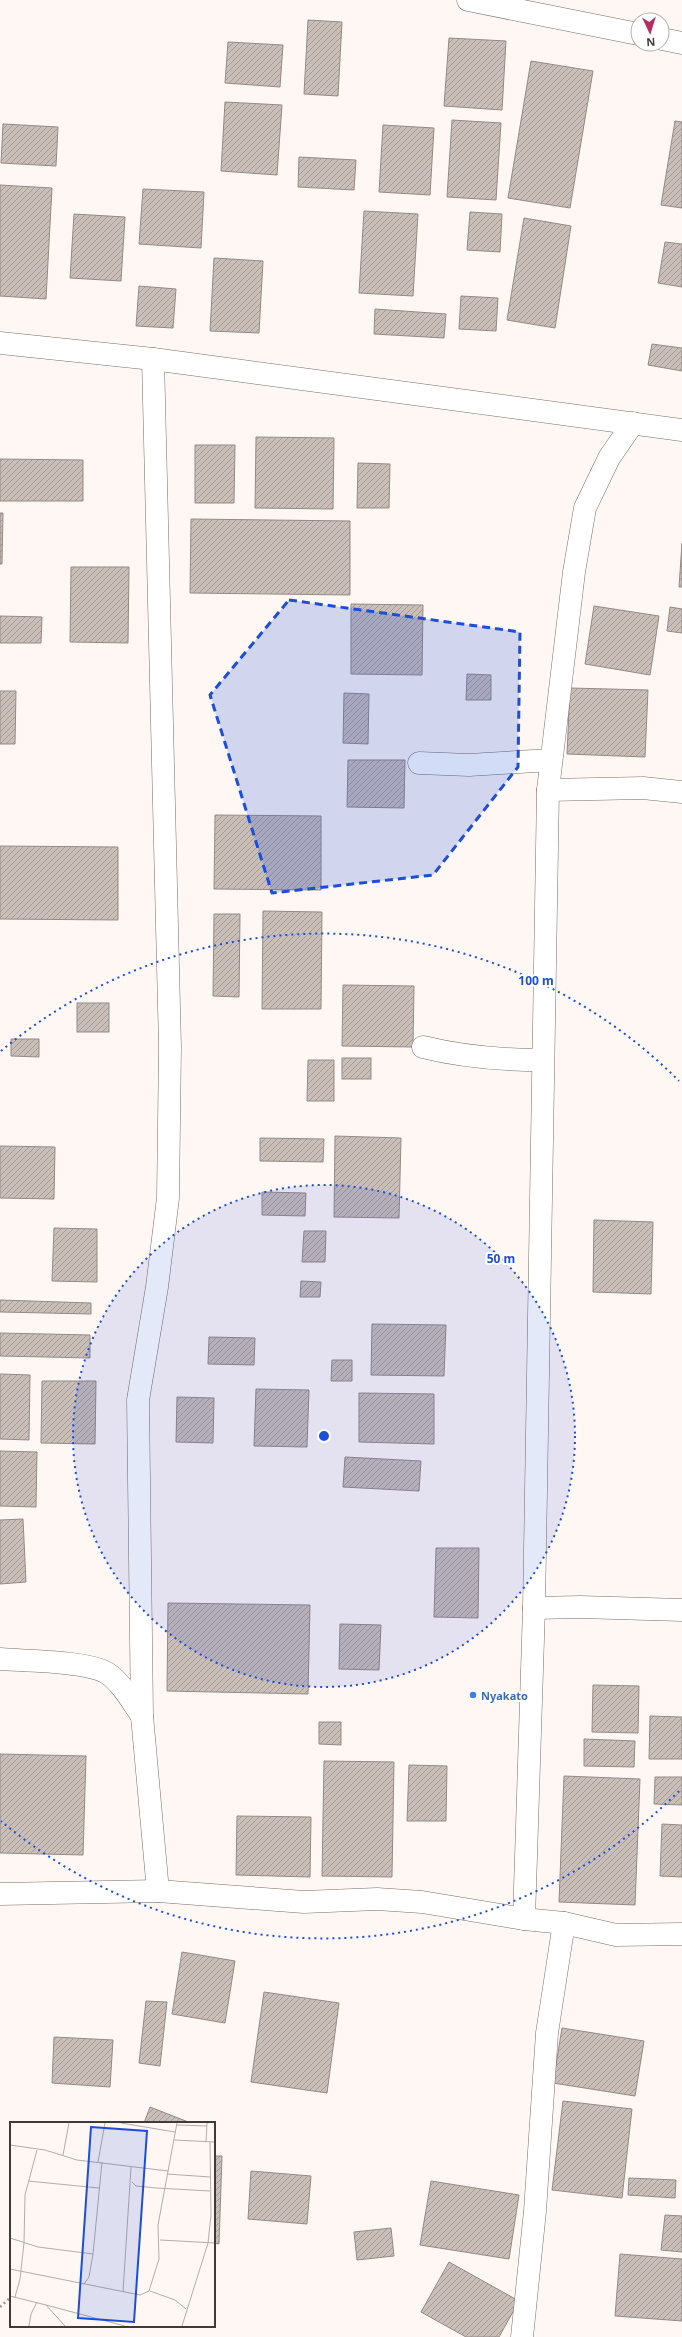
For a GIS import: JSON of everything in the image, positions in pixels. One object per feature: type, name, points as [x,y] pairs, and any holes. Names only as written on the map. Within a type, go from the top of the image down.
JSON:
[{"type":"street","points":[[468,0],[630,32]]},
{"type":"street","points":[[670,41],[682,44]]},
{"type":"street","points":[[0,343],[153,359],[682,430]]},
{"type":"street","points":[[153,359],[170,1047],[168,1198],[157,1287],[138,1400],[142,1716],[158,1891]]},
{"type":"street","points":[[524,1919],[534,1608],[542,1060],[548,790],[574,572],[585,508],[609,458],[632,424]]},
{"type":"street","points":[[419,763],[469,765],[551,760]]},
{"type":"street","points":[[548,790],[643,788],[682,792]]},
{"type":"street","points":[[423,1047],[444,1052],[501,1060],[542,1060]]},
{"type":"street","points":[[534,1608],[580,1607],[682,1610]]},
{"type":"street","points":[[0,1659],[89,1666],[107,1673],[122,1686],[142,1716]]},
{"type":"street","points":[[0,1894],[158,1891],[304,1902],[377,1899],[422,1902],[524,1919],[564,1923],[616,1936],[682,1934]]},
{"type":"street","points":[[522,2337],[535,2211],[547,2033],[564,1923]]},
{"type":"path","points":[[0,2307],[10,2298]]},
{"type":"highlighted area","points":[[289,600],[520,632],[518,767],[433,875],[272,893],[210,695]]},
{"type":"building","points":[[308,20],[342,22],[338,96],[304,94]]},
{"type":"building","points":[[449,38],[506,41],[502,110],[444,106]]},
{"type":"building","points":[[228,42],[283,45],[280,87],[225,83]]},
{"type":"building","points":[[531,61],[593,71],[570,208],[508,198]]},
{"type":"building","points":[[225,102],[282,105],[277,175],[221,171]]},
{"type":"building","points":[[452,120],[501,123],[496,200],[447,197]]},
{"type":"building","points":[[675,121],[682,122],[682,208],[661,205]]},
{"type":"building","points":[[3,124],[58,127],[56,166],[1,163]]},
{"type":"building","points":[[383,125],[434,128],[430,195],[379,192]]},
{"type":"building","points":[[299,157],[356,160],[354,190],[298,187]]},
{"type":"building","points":[[0,185],[52,188],[46,299],[0,296]]},
{"type":"building","points":[[143,189],[204,192],[201,248],[139,244]]},
{"type":"building","points":[[364,211],[418,214],[413,296],[359,293]]},
{"type":"building","points":[[470,212],[502,214],[500,252],[467,250]]},
{"type":"building","points":[[74,214],[125,217],[121,281],[70,278]]},
{"type":"building","points":[[524,218],[571,226],[555,328],[507,320]]},
{"type":"building","points":[[665,242],[682,244],[682,287],[658,283]]},
{"type":"building","points":[[214,258],[263,261],[259,333],[210,331]]},
{"type":"building","points":[[139,286],[176,289],[173,328],[136,326]]},
{"type":"building","points":[[461,296],[498,298],[496,331],[459,329]]},
{"type":"building","points":[[375,309],[446,314],[444,338],[374,334]]},
{"type":"building","points":[[652,344],[682,348],[682,371],[648,365]]},
{"type":"building","points":[[256,437],[334,438],[333,509],[255,508]]},
{"type":"building","points":[[195,445],[235,445],[234,503],[195,503]]},
{"type":"building","points":[[0,459],[83,460],[83,501],[0,501]]},
{"type":"building","points":[[358,463],[390,464],[389,508],[357,508]]},
{"type":"building","points":[[0,513],[3,513],[2,564],[0,564]]},
{"type":"building","points":[[191,519],[350,521],[350,595],[190,593]]},
{"type":"building","points":[[682,543],[682,587],[679,587]]},
{"type":"building","points":[[71,567],[129,567],[128,643],[70,642]]},
{"type":"building","points":[[351,604],[423,605],[422,675],[351,674]]},
{"type":"building","points":[[594,606],[659,616],[650,675],[585,664]]},
{"type":"building","points":[[670,607],[682,609],[682,633],[667,631]]},
{"type":"building","points":[[0,616],[42,617],[41,643],[0,643]]},
{"type":"building","points":[[467,674],[491,675],[491,700],[466,700]]},
{"type":"building","points":[[570,688],[648,690],[645,757],[567,754]]},
{"type":"building","points":[[0,691],[16,691],[15,744],[0,744]]},
{"type":"building","points":[[344,693],[369,694],[368,744],[343,743]]},
{"type":"building","points":[[348,760],[405,760],[404,808],[347,807]]},
{"type":"building","points":[[215,815],[321,816],[321,890],[214,889]]},
{"type":"building","points":[[0,846],[118,847],[118,920],[0,919]]},
{"type":"building","points":[[263,911],[322,912],[321,1009],[262,1009]]},
{"type":"building","points":[[214,914],[240,914],[239,997],[213,996]]},
{"type":"building","points":[[343,985],[414,986],[413,1047],[342,1046]]},
{"type":"building","points":[[77,1003],[109,1003],[109,1032],[77,1032]]},
{"type":"building","points":[[11,1039],[39,1039],[39,1057],[11,1056]]},
{"type":"building","points":[[342,1058],[371,1058],[371,1079],[342,1079]]},
{"type":"building","points":[[308,1060],[334,1060],[334,1101],[307,1101]]},
{"type":"building","points":[[335,1136],[401,1138],[399,1218],[334,1217]]},
{"type":"building","points":[[260,1138],[324,1139],[323,1162],[260,1161]]},
{"type":"building","points":[[0,1146],[55,1147],[54,1199],[0,1198]]},
{"type":"building","points":[[262,1192],[306,1193],[305,1216],[262,1215]]},
{"type":"building","points":[[594,1220],[653,1222],[651,1294],[593,1292]]},
{"type":"building","points":[[54,1228],[97,1229],[97,1282],[52,1281]]},
{"type":"building","points":[[304,1231],[326,1231],[325,1262],[302,1262]]},
{"type":"building","points":[[301,1281],[321,1282],[320,1297],[300,1297]]},
{"type":"building","points":[[0,1300],[91,1303],[91,1314],[0,1312]]},
{"type":"building","points":[[372,1324],[446,1325],[444,1376],[371,1375]]},
{"type":"building","points":[[0,1333],[90,1335],[90,1358],[0,1356]]},
{"type":"building","points":[[209,1337],[255,1338],[254,1365],[208,1364]]},
{"type":"building","points":[[332,1360],[352,1360],[352,1381],[331,1381]]},
{"type":"building","points":[[0,1374],[30,1375],[29,1440],[0,1439]]},
{"type":"building","points":[[42,1381],[96,1381],[95,1444],[41,1443]]},
{"type":"building","points":[[256,1389],[309,1390],[307,1447],[254,1446]]},
{"type":"building","points":[[359,1393],[434,1394],[434,1444],[359,1442]]},
{"type":"building","points":[[177,1397],[214,1398],[213,1443],[176,1442]]},
{"type":"building","points":[[0,1451],[37,1452],[36,1507],[0,1506]]},
{"type":"building","points":[[345,1457],[421,1461],[419,1491],[343,1487]]},
{"type":"building","points":[[23,1519],[26,1582],[0,1584],[0,1520]]},
{"type":"building","points":[[436,1548],[479,1548],[478,1618],[434,1617]]},
{"type":"building","points":[[168,1603],[310,1605],[308,1694],[167,1691]]},
{"type":"building","points":[[340,1624],[381,1625],[379,1670],[339,1669]]},
{"type":"building","points":[[593,1685],[639,1686],[638,1733],[592,1732]]},
{"type":"building","points":[[650,1716],[682,1717],[682,1759],[649,1759]]},
{"type":"building","points":[[319,1722],[341,1722],[341,1745],[319,1744]]},
{"type":"building","points":[[584,1739],[635,1741],[634,1767],[584,1766]]},
{"type":"building","points":[[0,1754],[86,1756],[83,1855],[0,1853]]},
{"type":"building","points":[[324,1761],[394,1762],[392,1877],[322,1876]]},
{"type":"building","points":[[409,1765],[447,1766],[446,1821],[407,1821]]},
{"type":"building","points":[[564,1776],[640,1779],[635,1905],[559,1902]]},
{"type":"building","points":[[655,1777],[682,1777],[682,1805],[654,1804]]},
{"type":"building","points":[[237,1816],[311,1817],[310,1877],[236,1875]]},
{"type":"building","points":[[662,1824],[682,1825],[682,1877],[660,1876]]},
{"type":"building","points":[[182,1952],[235,1961],[225,2023],[172,2014]]},
{"type":"building","points":[[264,1992],[339,2003],[327,2093],[251,2082]]},
{"type":"building","points":[[146,2001],[167,2002],[160,2066],[139,2063]]},
{"type":"building","points":[[562,2028],[644,2041],[635,2096],[553,2083]]},
{"type":"building","points":[[54,2037],[113,2040],[110,2087],[52,2083]]},
{"type":"building","points":[[563,2101],[632,2109],[622,2198],[552,2190]]},
{"type":"building","points":[[150,2107],[188,2122],[144,2122]]},
{"type":"building","points":[[215,2156],[222,2156],[219,2244],[215,2243]]},
{"type":"building","points":[[251,2171],[311,2176],[307,2224],[248,2219]]},
{"type":"building","points":[[629,2178],[676,2180],[675,2198],[628,2195]]},
{"type":"building","points":[[431,2181],[519,2195],[509,2259],[420,2245]]},
{"type":"building","points":[[665,2215],[682,2216],[682,2252],[661,2250]]},
{"type":"building","points":[[391,2228],[394,2256],[357,2260],[354,2232]]},
{"type":"building","points":[[620,2254],[682,2259],[682,2321],[615,2316]]},
{"type":"building","points":[[449,2262],[519,2301],[499,2337],[466,2337],[421,2312]]},
{"type":"place","name":"Nyakato","points":[[473,1695]]}]
